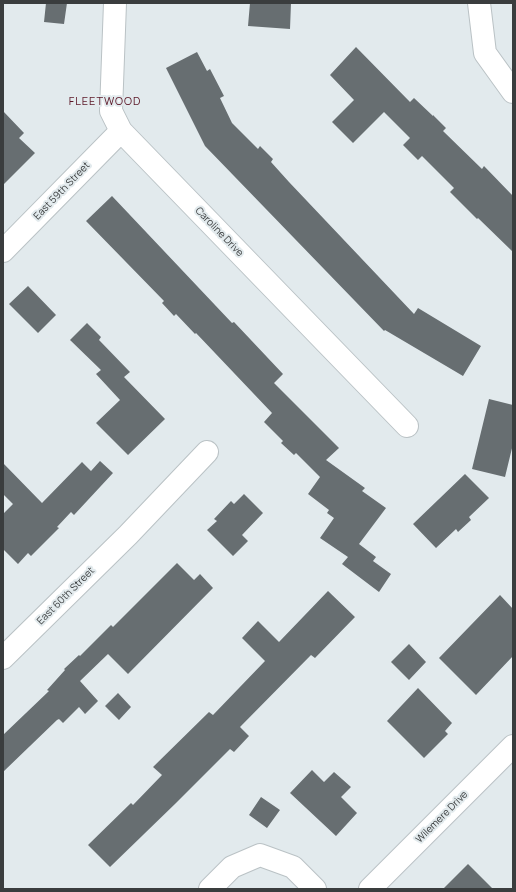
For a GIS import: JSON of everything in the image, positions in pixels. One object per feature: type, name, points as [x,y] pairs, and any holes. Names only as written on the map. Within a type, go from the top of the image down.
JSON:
[{"type":"street","name":"Caroline Drive","points":[[115,3],[111,111],[121,130],[407,426]]},
{"type":"street","points":[[479,3],[484,53],[513,92]]},
{"type":"street","name":"East 59th Street","points":[[3,251],[121,130]]},
{"type":"street","name":"East 60th Street","points":[[3,658],[128,534],[207,452]]},
{"type":"street","name":"Wilemere Drive","points":[[370,889],[513,746]]},
{"type":"street","points":[[210,889],[232,867],[260,855],[293,867],[315,889]]},
{"type":"building","points":[[46,3],[67,3],[64,24],[44,22]]},
{"type":"building","points":[[250,3],[291,3],[290,29],[248,26]]},
{"type":"building","points":[[356,47],[410,102],[414,98],[433,115],[446,128],[443,131],[482,169],[484,166],[513,196],[513,252],[450,192],[454,188],[422,156],[418,160],[403,145],[410,138],[384,112],[353,143],[332,122],[354,100],[330,75]]},
{"type":"building","points":[[197,52],[207,71],[210,69],[224,96],[220,98],[232,123],[258,149],[260,146],[273,159],[271,162],[289,182],[414,314],[418,308],[481,346],[463,376],[385,330],[384,331],[205,146],[166,68]]},
{"type":"building","points":[[3,111],[24,133],[19,138],[35,153],[3,185]]},
{"type":"building","points":[[112,196],[232,323],[234,322],[283,374],[274,383],[339,448],[326,460],[365,488],[362,491],[386,508],[359,544],[376,557],[373,561],[391,574],[379,592],[342,564],[348,557],[320,538],[334,518],[327,513],[329,510],[308,494],[320,477],[296,453],[294,455],[281,443],[283,441],[264,422],[272,413],[196,333],[195,334],[176,314],[174,316],[162,303],[164,301],[86,221]]},
{"type":"building","points":[[28,286],[56,315],[38,333],[9,304]]},
{"type":"building","points":[[87,323],[101,337],[99,340],[130,372],[124,377],[165,419],[128,455],[96,423],[120,400],[96,374],[101,370],[70,340]]},
{"type":"building","points":[[489,399],[513,405],[513,444],[505,477],[472,469]]},
{"type":"building","points":[[100,461],[113,473],[74,515],[71,512],[57,527],[59,528],[31,556],[28,553],[18,564],[3,549],[3,514],[13,504],[3,494],[3,463],[42,503],[82,462],[91,471]]},
{"type":"building","points":[[465,474],[489,498],[469,517],[471,520],[458,532],[456,529],[436,548],[413,524]]},
{"type":"building","points":[[244,494],[263,513],[242,535],[248,541],[233,556],[207,530],[217,521],[214,519],[231,501],[234,504]]},
{"type":"building","points":[[177,563],[194,580],[200,574],[213,588],[128,674],[108,654],[80,681],[98,701],[85,714],[79,707],[63,723],[59,719],[57,720],[3,772],[3,735],[49,691],[47,690],[65,670],[64,669],[79,655],[80,656],[111,625],[113,627]]},
{"type":"building","points":[[328,591],[355,617],[315,658],[311,655],[240,727],[249,736],[234,752],[230,749],[110,867],[88,845],[131,803],[133,805],[162,775],[153,767],[209,712],[213,715],[265,661],[242,638],[258,621],[279,642]]},
{"type":"building","points":[[500,595],[513,609],[513,656],[476,695],[439,658]]},
{"type":"building","points":[[409,644],[426,662],[409,680],[391,662]]},
{"type":"building","points":[[418,688],[452,723],[445,731],[448,734],[424,758],[387,721]]},
{"type":"building","points":[[118,693],[131,707],[119,720],[105,706]]},
{"type":"building","points":[[312,770],[324,782],[334,772],[351,787],[341,797],[357,813],[336,836],[290,793]]},
{"type":"building","points":[[261,797],[280,810],[267,828],[249,815]]},
{"type":"building","points":[[468,864],[493,889],[443,889]]},
{"type":"district","name":"FLEETWOOD","points":[[105,102]]}]
